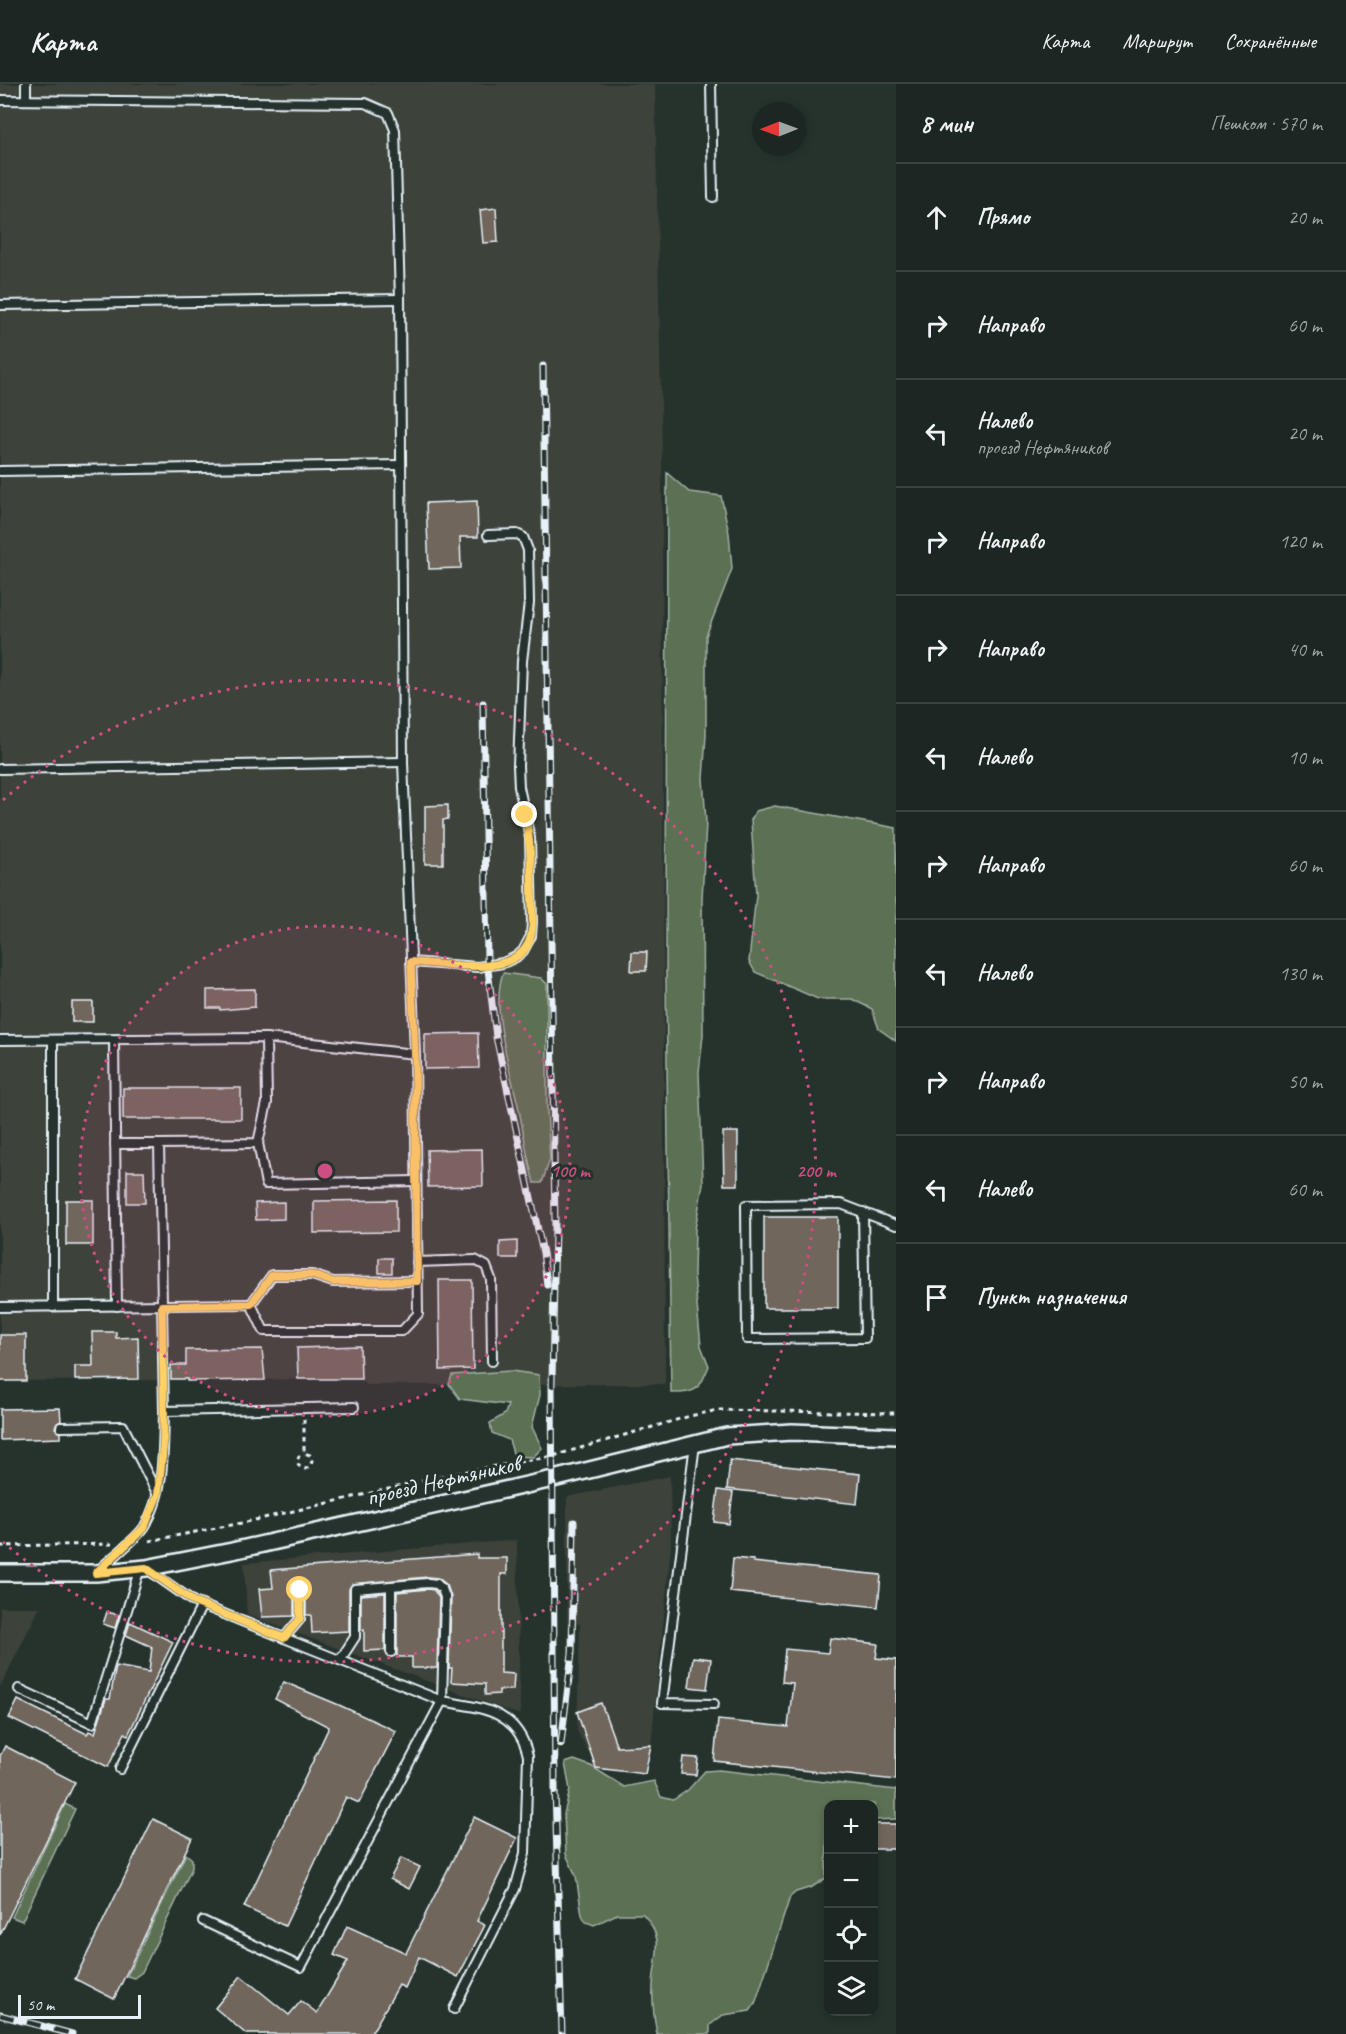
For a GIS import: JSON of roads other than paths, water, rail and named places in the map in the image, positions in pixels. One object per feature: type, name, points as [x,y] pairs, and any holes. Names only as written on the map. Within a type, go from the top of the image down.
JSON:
[{"type":"street","name":"проезд Нефтяников","points":[[0,1573],[96,1573],[143,1568],[232,1551],[553,1479],[696,1443],[756,1433],[896,1436]]},
{"type":"lane","points":[[26,84],[26,100]]},
{"type":"lane","points":[[711,84],[713,197]]},
{"type":"lane","points":[[0,100],[365,103],[388,113],[395,130],[400,299],[403,762],[415,1054],[418,1314],[402,1331],[264,1331],[251,1304]]},
{"type":"lane","points":[[0,305],[400,299]]},
{"type":"lane","points":[[0,471],[401,465]]},
{"type":"lane","points":[[411,962],[478,967],[503,963],[523,951],[531,936],[530,838],[519,787],[518,766],[522,661],[529,603],[528,550],[523,537],[517,534],[488,535]]},
{"type":"lane","points":[[0,769],[403,762]]},
{"type":"lane","points":[[0,1040],[266,1038],[415,1054]]},
{"type":"lane","points":[[266,1038],[267,1103],[258,1143],[266,1184],[416,1181]]},
{"type":"lane","points":[[53,1040],[53,1307]]},
{"type":"lane","points":[[114,1040],[117,1306]]},
{"type":"lane","points":[[115,1144],[258,1143]]},
{"type":"lane","points":[[96,1573],[144,1528],[158,1494],[164,1411],[159,1144]]},
{"type":"lane","points":[[863,1212],[865,1338],[747,1339],[746,1205],[841,1204],[863,1212],[896,1225]]},
{"type":"lane","points":[[417,1262],[475,1260],[486,1266],[491,1279],[492,1361]]},
{"type":"lane","points":[[251,1304],[272,1275],[312,1275],[333,1282],[417,1281]]},
{"type":"lane","points":[[0,1307],[251,1304]]},
{"type":"lane","points":[[164,1411],[354,1407]]},
{"type":"lane","points":[[61,1427],[123,1426],[158,1494]]},
{"type":"lane","points":[[696,1443],[662,1703],[714,1704]]},
{"type":"lane","points":[[19,1689],[92,1723],[143,1568],[194,1602],[441,1701],[480,1708],[502,1715],[516,1727],[524,1740],[528,1756],[525,1853],[515,1889],[454,2009]]},
{"type":"lane","points":[[204,1921],[301,1967],[441,1701],[445,1597],[442,1589],[437,1584],[428,1583],[355,1589],[355,1637],[340,1660]]},
{"type":"lane","points":[[391,1586],[391,1652]]},
{"type":"lane","points":[[284,1638],[300,1619],[300,1590]]},
{"type":"lane","points":[[120,1769],[202,1605]]},
{"type":"railway","points":[[543,366],[555,1227],[552,1383],[555,1789],[562,2034]]},
{"type":"railway","points":[[483,703],[487,961],[496,1037],[543,1253],[547,1285]]},
{"type":"railway","points":[[561,1744],[572,1653],[574,1522]]},
{"type":"railway","points":[[0,2015],[72,2034]]}]
